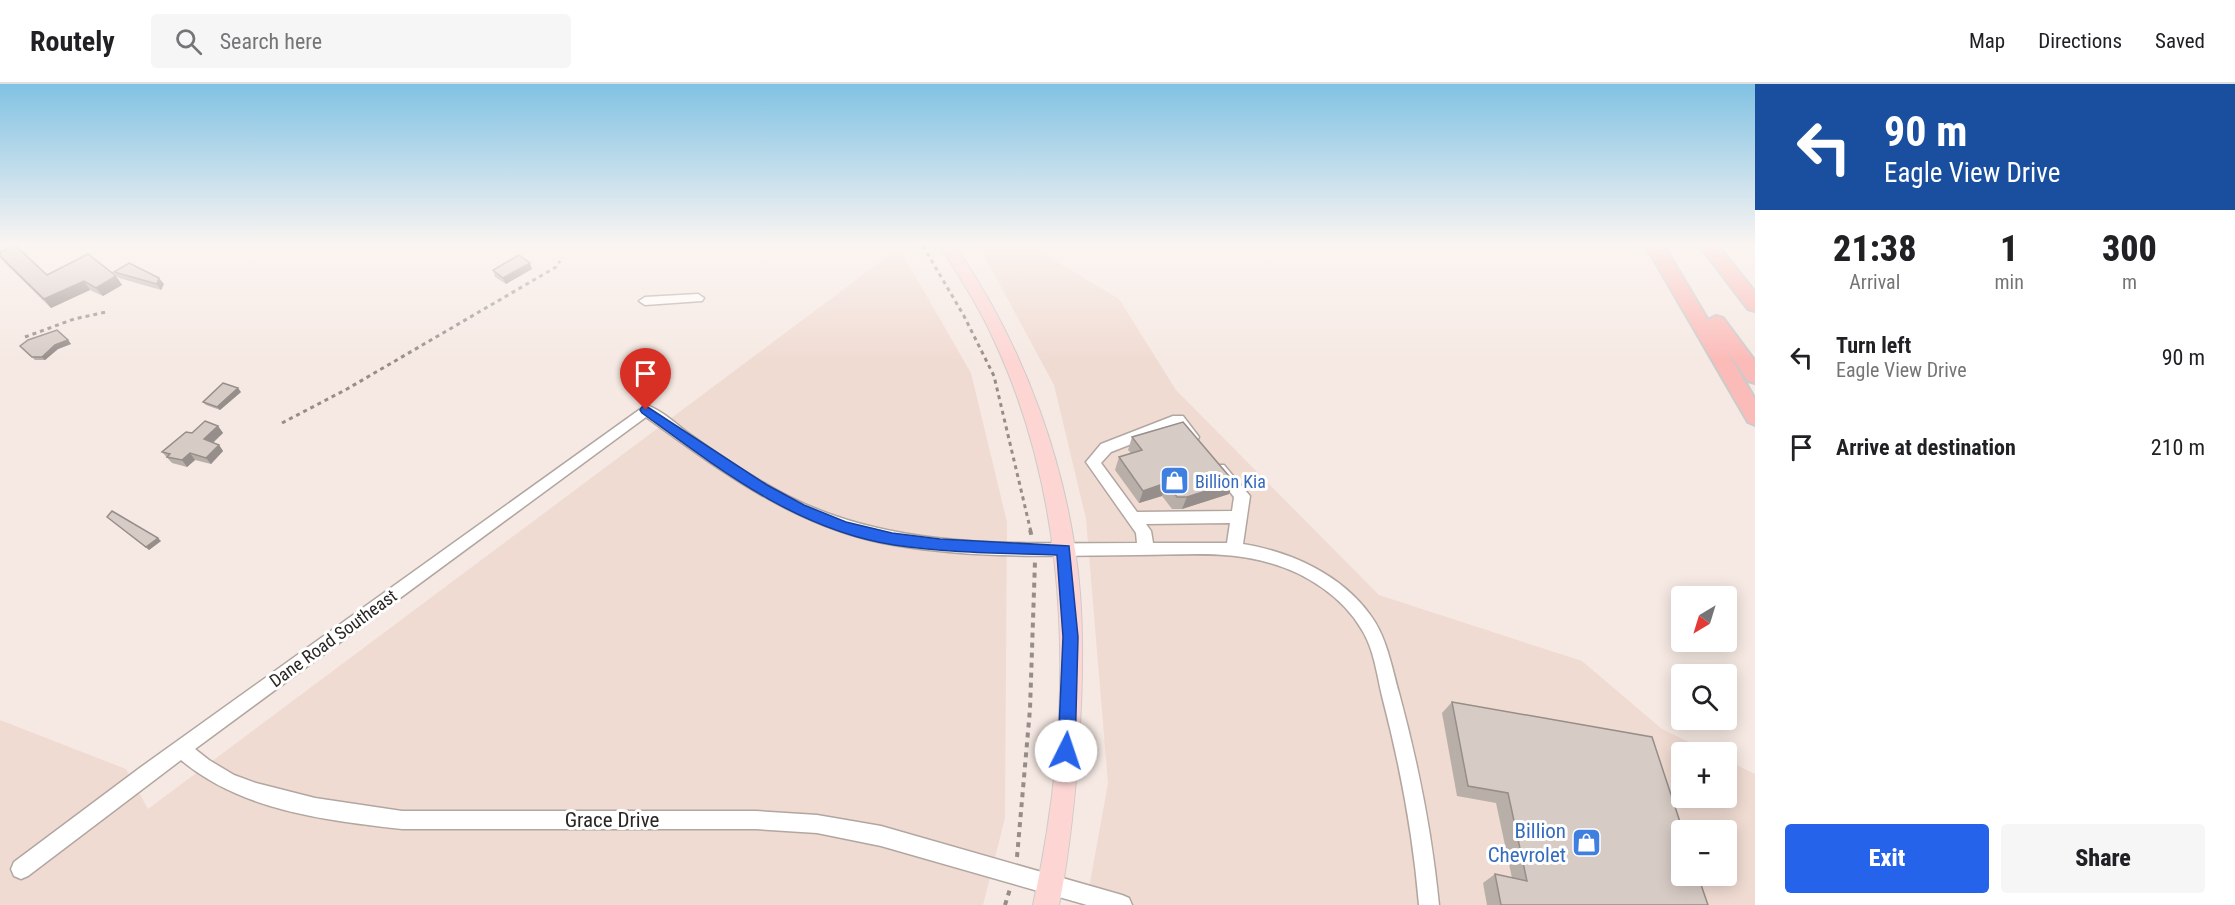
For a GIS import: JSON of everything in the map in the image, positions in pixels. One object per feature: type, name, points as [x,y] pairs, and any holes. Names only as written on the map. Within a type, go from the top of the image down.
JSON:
[{"type":"highway","points":[[1677,284],[1755,417]]},
{"type":"highway","points":[[1688,284],[1755,376]]},
{"type":"highway","points":[[1739,284],[1755,305]]},
{"type":"highway","points":[[1741,284],[1755,300]]},
{"type":"main road","points":[[974,284],[991,314],[1015,366],[1032,411],[1046,460],[1064,550],[1069,603],[1070,693],[1061,810],[1046,905]]},
{"type":"street","points":[[645,300],[698,298]]},
{"type":"street","name":"Dane Road Southeast","points":[[21,869],[181,749],[646,410],[731,471],[799,509],[844,527],[892,539],[1035,548]]},
{"type":"street","points":[[1146,549],[1143,531],[1093,462],[1106,448],[1178,420],[1242,496],[1234,550]]},
{"type":"street","points":[[1132,518],[1239,517]]},
{"type":"street","points":[[1035,548],[1234,550],[1273,557],[1324,580],[1359,613],[1376,644],[1400,731],[1425,848],[1429,905]]},
{"type":"street","name":"Grace Drive","points":[[181,749],[196,764],[213,774],[258,792],[355,815],[402,820],[799,822],[880,836],[1122,905]]},
{"type":"path","points":[[282,423],[347,389],[526,284]]},
{"type":"path","points":[[945,284],[994,376],[1035,548],[1035,624],[1027,766],[1015,873],[1005,905]]},
{"type":"path","points":[[25,337],[74,319],[106,312]]},
{"type":"shaded area","points":[[850,284],[920,284],[971,373],[1007,522],[1005,818],[983,905],[0,905],[0,720],[126,769],[148,809]]},
{"type":"shaded area","points":[[1000,284],[1095,284],[1119,299],[1176,390],[1379,595],[1582,661],[1662,729],[1689,742],[1671,742],[1671,808],[1737,808],[1737,765],[1755,774],[1755,905],[1086,905],[1108,783],[1086,519],[1054,385]]},
{"type":"building","points":[[29,284],[77,284],[44,299]]},
{"type":"building","points":[[90,284],[102,284],[96,288]]},
{"type":"building","points":[[57,330],[68,340],[55,345],[42,357],[32,357],[20,346],[28,340]]},
{"type":"building","points":[[223,383],[238,388],[217,407],[203,402]]},
{"type":"building","points":[[205,421],[218,426],[204,439],[219,445],[206,458],[190,453],[182,460],[167,457],[170,454],[162,452],[186,432],[192,433]]},
{"type":"building","name":"Billion Kia","points":[[1183,422],[1234,482],[1187,497],[1177,497],[1166,483],[1143,491],[1119,457],[1142,450],[1132,437]]},
{"type":"building","points":[[112,511],[158,538],[146,547],[107,517]]},
{"type":"building","name":"Billion Chevrolet","points":[[1452,702],[1652,737],[1671,795],[1671,808],[1675,808],[1679,820],[1671,820],[1671,886],[1701,886],[1708,905],[1501,905],[1495,874],[1527,881],[1508,793],[1468,786]]},
{"type":"place","name":"Billion Kia","points":[[1174,481]]},
{"type":"place","name":"Billion Chevrolet","points":[[1587,843]]},
{"type":"route","points":[[646,410],[731,471],[799,509],[844,527],[892,539],[940,544],[1064,550],[1071,637],[1066,751]]}]
